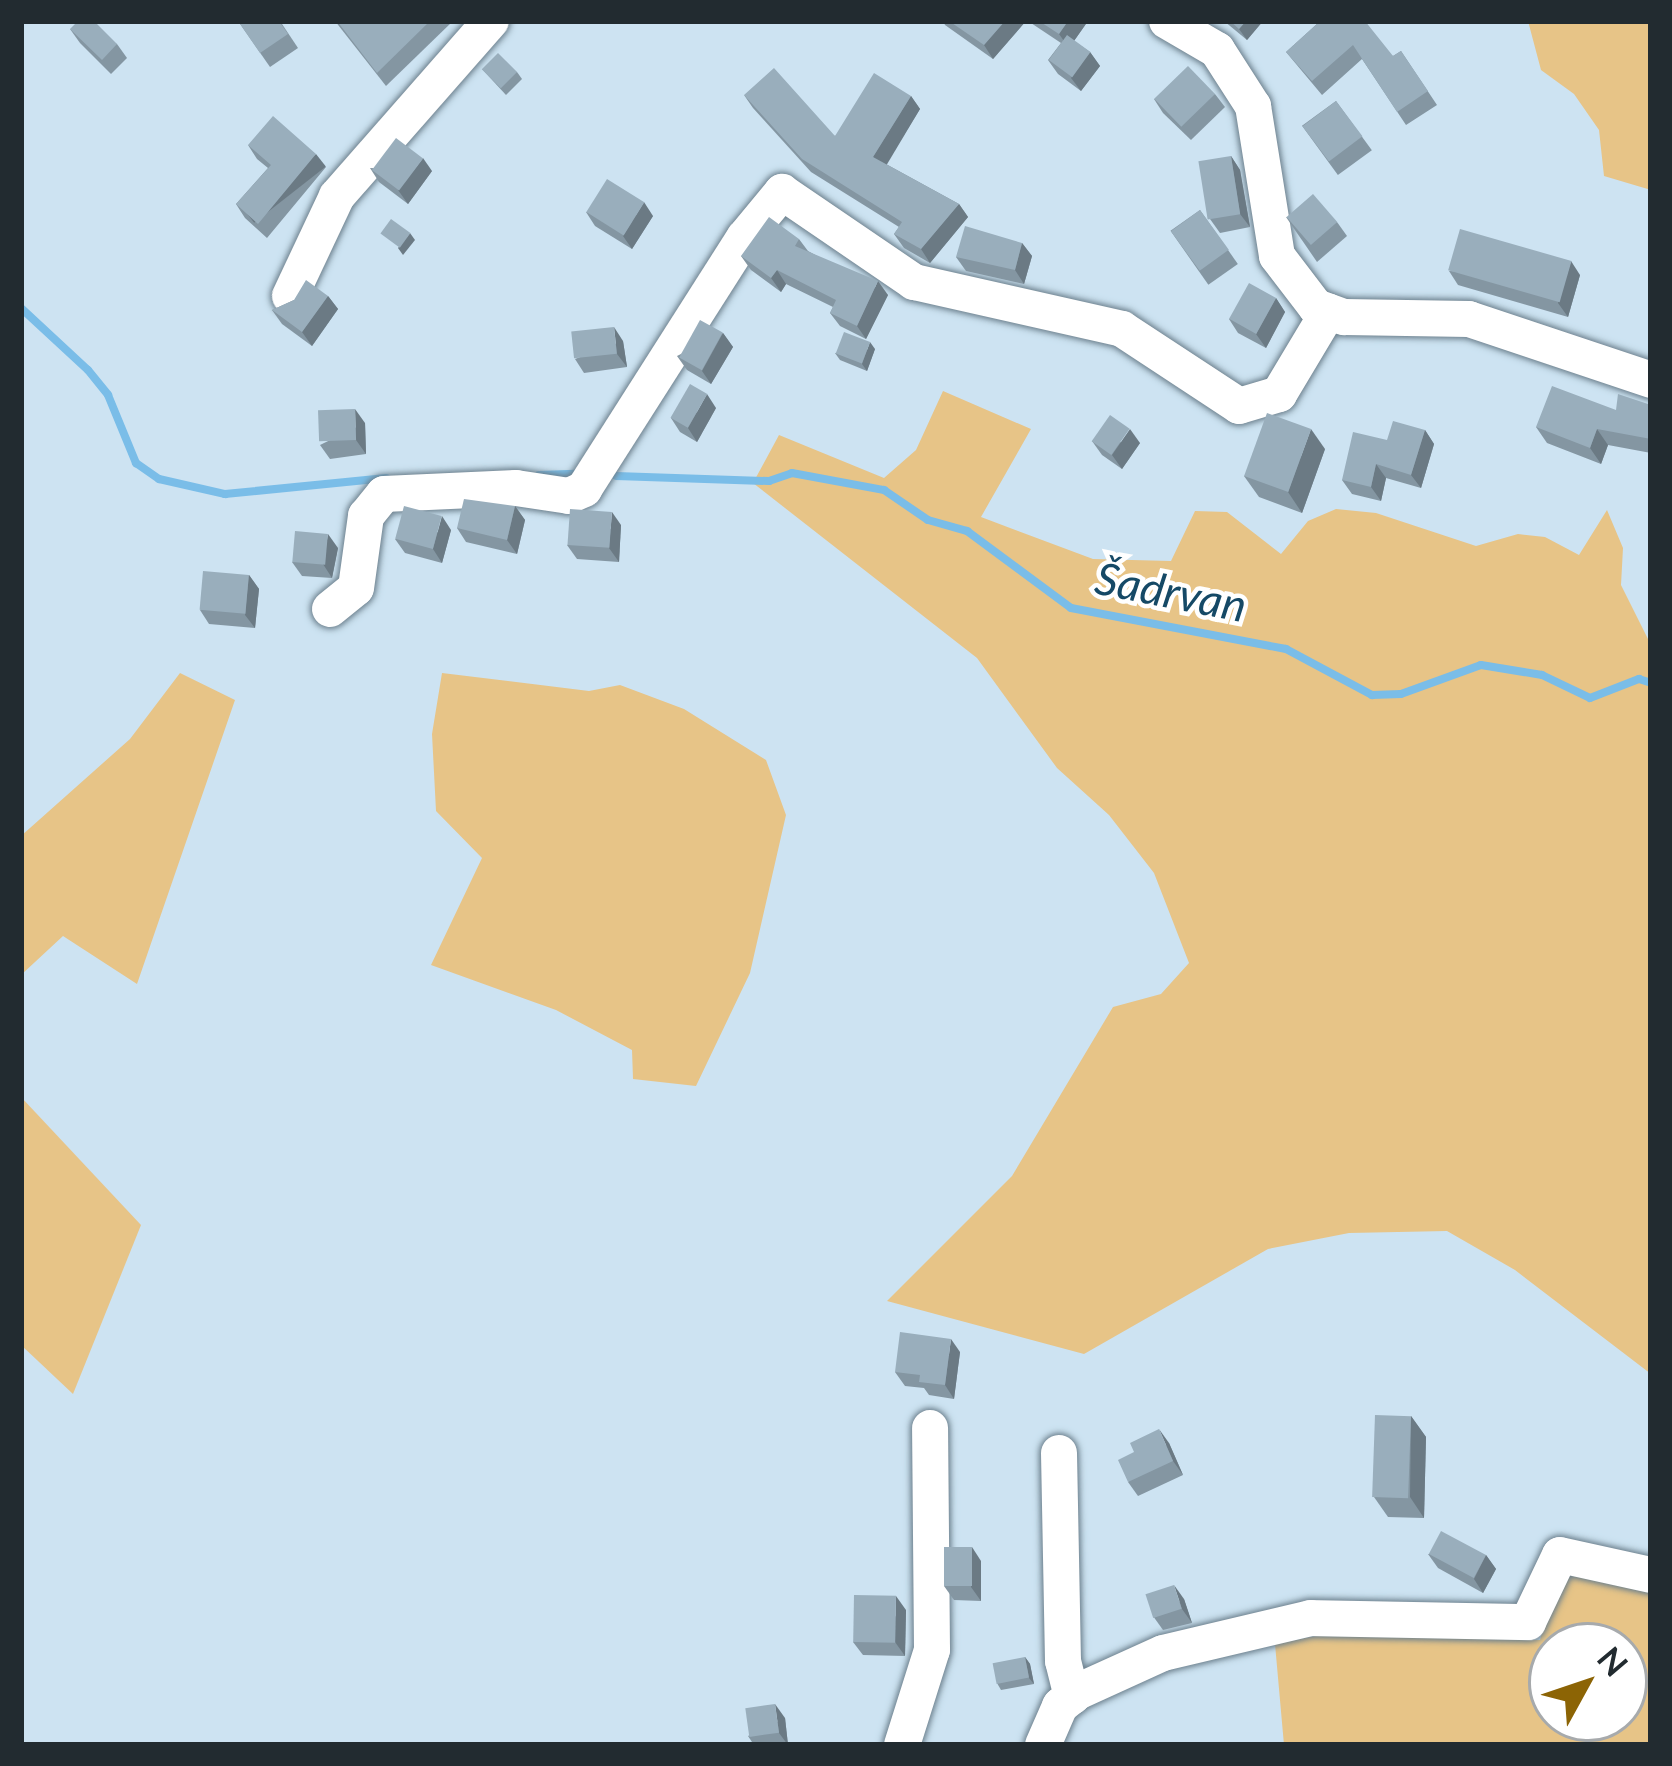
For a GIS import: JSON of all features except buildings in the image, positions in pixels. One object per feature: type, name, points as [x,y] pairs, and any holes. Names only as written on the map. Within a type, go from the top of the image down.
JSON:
[{"type":"street","points":[[290,296],[337,196],[491,21]]},
{"type":"street","points":[[1191,25],[1231,67],[1260,125],[1269,228],[1282,270],[1328,312],[1469,319],[1651,380]]},
{"type":"street","points":[[330,609],[356,588],[366,516],[384,494],[516,488],[569,496],[584,489],[744,238],[782,191],[914,282],[1122,329],[1239,406],[1279,394],[1328,312]]},
{"type":"street","points":[[902,1745],[932,1650],[930,1428]]},
{"type":"street","points":[[1059,1453],[1063,1661],[1072,1697]]},
{"type":"street","points":[[1043,1745],[1072,1697],[1163,1653],[1311,1618],[1528,1622],[1560,1555],[1651,1575]]},
{"type":"shaded area","points":[[1528,21],[1651,21],[1651,190],[1604,176],[1599,130],[1574,94],[1541,70]]},
{"type":"shaded area","points":[[943,391],[1031,429],[981,517],[1093,559],[1171,561],[1195,511],[1227,512],[1281,554],[1308,521],[1336,509],[1376,513],[1476,546],[1518,534],[1545,537],[1579,555],[1607,510],[1623,548],[1621,585],[1651,645],[1651,1374],[1515,1270],[1447,1231],[1349,1233],[1268,1249],[1084,1354],[887,1301],[1012,1176],[1113,1007],[1161,994],[1189,963],[1154,873],[1109,815],[1057,768],[977,658],[753,483],[779,435],[884,478],[916,450]]},
{"type":"shaded area","points":[[180,673],[235,700],[137,984],[63,936],[21,975],[21,836],[130,739]]},
{"type":"shaded area","points":[[442,673],[589,691],[620,685],[684,709],[766,760],[786,815],[750,973],[696,1086],[633,1079],[632,1050],[556,1010],[431,965],[482,858],[436,811],[432,734]]},
{"type":"shaded area","points":[[21,1097],[141,1225],[73,1394],[21,1345]]},
{"type":"shaded area","points":[[1561,1566],[1651,1582],[1651,1745],[1284,1745],[1275,1644],[1331,1633],[1528,1640],[1528,1742],[1648,1742],[1648,1622],[1545,1622]]},
{"type":"waterway","points":[[21,308],[88,370],[108,395],[136,463],[159,479],[225,494],[386,478]]},
{"type":"waterway","name":"Šadrvan","points":[[616,476],[769,481],[792,473],[884,490],[928,520],[967,531],[1071,608],[1286,649],[1372,695],[1401,694],[1481,665],[1542,675],[1590,698],[1639,679],[1651,683]]},
{"type":"waterway","points":[[539,475],[576,474]]}]
